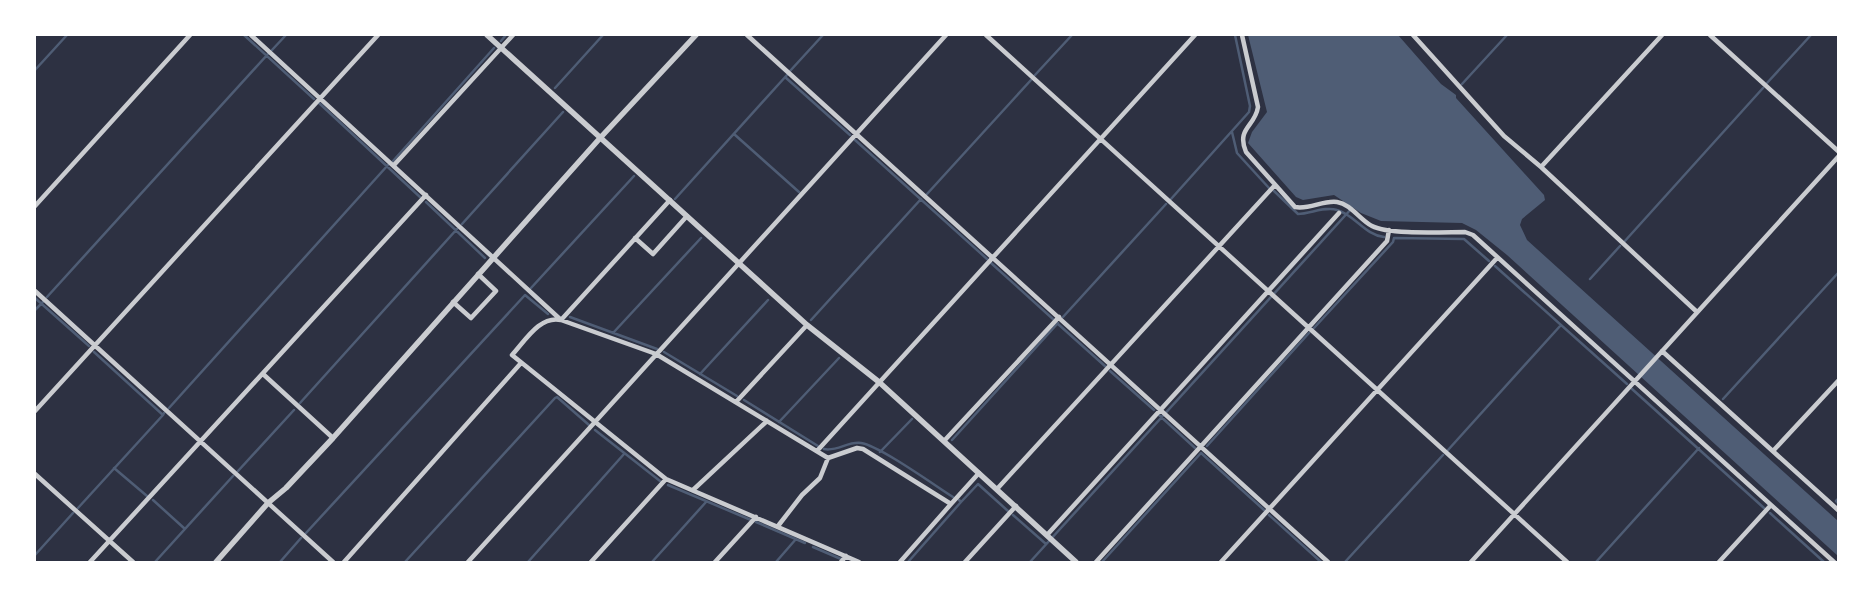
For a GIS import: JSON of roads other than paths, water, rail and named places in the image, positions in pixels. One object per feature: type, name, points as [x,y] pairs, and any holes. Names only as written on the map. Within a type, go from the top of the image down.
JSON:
[{"type":"street","points":[[35,206],[190,35]]},
{"type":"street","points":[[251,35],[561,320]]},
{"type":"street","points":[[35,411],[378,35]]},
{"type":"street","points":[[487,35],[807,325],[879,382],[1076,562]]},
{"type":"street","points":[[394,165],[514,35]]},
{"type":"street","points":[[216,562],[268,503],[286,488],[333,438],[492,258],[696,35]]},
{"type":"street","points":[[747,35],[1328,562]]},
{"type":"street","points":[[468,562],[946,35]]},
{"type":"street","points":[[986,35],[1567,562]]},
{"type":"street","points":[[817,451],[1194,35]]},
{"type":"street","points":[[1242,35],[1258,107],[1257,116],[1244,131],[1242,142],[1246,152],[1295,207],[1302,208],[1336,202],[1347,206],[1373,227],[1389,230],[1465,232],[1473,234],[1497,258],[1636,380],[1834,562]]},
{"type":"street","points":[[1413,35],[1504,136],[1541,166],[1697,312]]},
{"type":"street","points":[[1541,166],[1662,35]]},
{"type":"street","points":[[1710,35],[1838,151]]},
{"type":"street","points":[[1471,562],[1838,157]]},
{"type":"street","points":[[997,489],[1275,185]]},
{"type":"street","points":[[90,562],[426,195]]},
{"type":"street","points":[[561,320],[670,200]]},
{"type":"street","points":[[1049,537],[1339,214]]},
{"type":"street","points":[[635,238],[652,254],[687,216]]},
{"type":"street","points":[[1096,562],[1387,241],[1389,230]]},
{"type":"street","points":[[1221,562],[1497,258]]},
{"type":"street","points":[[453,302],[471,318],[496,291],[478,274]]},
{"type":"street","points":[[35,291],[333,562]]},
{"type":"street","points":[[944,442],[1059,317]]},
{"type":"street","points":[[828,458],[656,354],[561,320],[552,318],[543,322],[512,355],[666,479],[859,562]]},
{"type":"street","points":[[736,402],[807,325]]},
{"type":"street","points":[[1660,352],[1774,451],[1838,510]]},
{"type":"street","points":[[344,562],[522,363]]},
{"type":"street","points":[[263,374],[333,438]]},
{"type":"street","points":[[1774,451],[1838,381]]},
{"type":"street","points":[[693,490],[767,421]]},
{"type":"street","points":[[778,526],[802,495],[820,478],[828,458],[857,448],[863,449],[951,504]]},
{"type":"street","points":[[900,562],[979,473]]},
{"type":"street","points":[[35,474],[133,562]]},
{"type":"street","points":[[592,562],[666,479]]},
{"type":"street","points":[[1719,562],[1771,505]]},
{"type":"street","points":[[965,562],[1016,506]]},
{"type":"street","points":[[715,562],[756,517]]},
{"type":"street","points":[[841,562],[846,556]]},
{"type":"water","points":[[1248,35],[1398,35],[1441,84],[1456,95],[1456,98],[1544,195],[1545,200],[1522,219],[1520,225],[1527,240],[1838,521],[1838,556],[1507,255],[1476,230],[1462,223],[1381,221],[1361,213],[1334,195],[1303,200],[1296,197],[1248,143],[1252,132],[1267,112]]},
{"type":"waterway","points":[[35,70],[67,35]]},
{"type":"waterway","points":[[244,35],[314,99]]},
{"type":"waterway","points":[[272,50],[286,35]]},
{"type":"waterway","points":[[501,41],[506,35]]},
{"type":"waterway","points":[[555,88],[603,35]]},
{"type":"waterway","points":[[790,71],[823,35]]},
{"type":"waterway","points":[[1035,75],[1072,35]]},
{"type":"waterway","points":[[1171,199],[1249,112],[1250,106],[1235,35]]},
{"type":"waterway","points":[[1462,84],[1507,35]]},
{"type":"waterway","points":[[1767,83],[1811,35]]},
{"type":"waterway","points":[[393,161],[494,48]]},
{"type":"waterway","points":[[47,297],[268,54]]},
{"type":"waterway","points":[[675,199],[787,75]]},
{"type":"waterway","points":[[785,77],[850,135]]},
{"type":"waterway","points":[[927,194],[1031,80]]},
{"type":"waterway","points":[[1624,242],[1763,88]]},
{"type":"waterway","points":[[319,103],[420,197]]},
{"type":"waterway","points":[[462,224],[563,112]]},
{"type":"waterway","points":[[1232,132],[1237,153],[1269,188]]},
{"type":"waterway","points":[[734,134],[799,192]]},
{"type":"waterway","points":[[855,140],[987,259]]},
{"type":"waterway","points":[[169,408],[388,165]]},
{"type":"waterway","points":[[531,288],[634,176]]},
{"type":"waterway","points":[[1274,191],[1298,214],[1328,209],[1337,210],[1349,216],[1371,233],[1384,237]]},
{"type":"waterway","points":[[811,320],[921,199]]},
{"type":"waterway","points":[[426,202],[485,258]]},
{"type":"waterway","points":[[1063,317],[1166,204]]},
{"type":"waterway","points":[[1030,562],[1352,208]]},
{"type":"waterway","points":[[300,403],[457,229]]},
{"type":"waterway","points":[[613,333],[701,238]]},
{"type":"waterway","points":[[1314,328],[1393,242],[1394,238],[1464,239],[1489,261]]},
{"type":"waterway","points":[[1590,279],[1620,246]]},
{"type":"waterway","points":[[991,263],[1054,320]]},
{"type":"waterway","points":[[1495,266],[1627,384]]},
{"type":"waterway","points":[[1723,399],[1838,273]]},
{"type":"waterway","points":[[306,533],[525,295],[548,314]]},
{"type":"waterway","points":[[35,298],[89,346]]},
{"type":"waterway","points":[[700,374],[768,300]]},
{"type":"waterway","points":[[35,310],[43,302]]},
{"type":"waterway","points":[[570,317],[657,349]]},
{"type":"waterway","points":[[952,440],[1058,323]]},
{"type":"waterway","points":[[1058,324],[1106,367]]},
{"type":"waterway","points":[[1448,450],[1561,325]]},
{"type":"waterway","points":[[1207,446],[1309,333]]},
{"type":"waterway","points":[[94,352],[163,415],[164,413]]},
{"type":"waterway","points":[[664,352],[737,396]]},
{"type":"waterway","points":[[779,422],[839,358]]},
{"type":"waterway","points":[[1110,371],[1154,410]]},
{"type":"waterway","points":[[1632,389],[1764,508]]},
{"type":"waterway","points":[[405,562],[555,398],[557,397],[589,425]]},
{"type":"waterway","points":[[744,400],[818,446]]},
{"type":"waterway","points":[[238,471],[294,410]]},
{"type":"waterway","points":[[78,508],[163,415]]},
{"type":"waterway","points":[[1159,415],[1195,448]]},
{"type":"waterway","points":[[880,452],[912,419]]},
{"type":"waterway","points":[[595,430],[660,481]]},
{"type":"waterway","points":[[824,449],[829,450],[856,443],[870,446],[921,475],[953,497]]},
{"type":"waterway","points":[[1596,562],[1699,448]]},
{"type":"waterway","points":[[1102,562],[1201,453],[1264,510]]},
{"type":"waterway","points":[[528,562],[624,454]]},
{"type":"waterway","points":[[1345,562],[1443,455]]},
{"type":"waterway","points":[[114,468],[147,496]]},
{"type":"waterway","points":[[155,562],[233,476]]},
{"type":"waterway","points":[[959,500],[961,502],[978,484],[1008,511]]},
{"type":"waterway","points":[[668,485],[751,520]]},
{"type":"waterway","points":[[1838,499],[1836,501],[1838,503]]},
{"type":"waterway","points":[[153,500],[185,529]]},
{"type":"waterway","points":[[652,562],[706,502]]},
{"type":"waterway","points":[[908,562],[961,502]]},
{"type":"waterway","points":[[35,555],[73,513]]},
{"type":"waterway","points":[[1770,513],[1824,562]]},
{"type":"waterway","points":[[1013,515],[1046,544]]},
{"type":"waterway","points":[[1269,515],[1321,562]]},
{"type":"waterway","points":[[756,522],[805,543]]},
{"type":"waterway","points":[[280,562],[301,538]]},
{"type":"waterway","points":[[776,562],[796,539]]},
{"type":"waterway","points":[[813,547],[841,559]]}]
